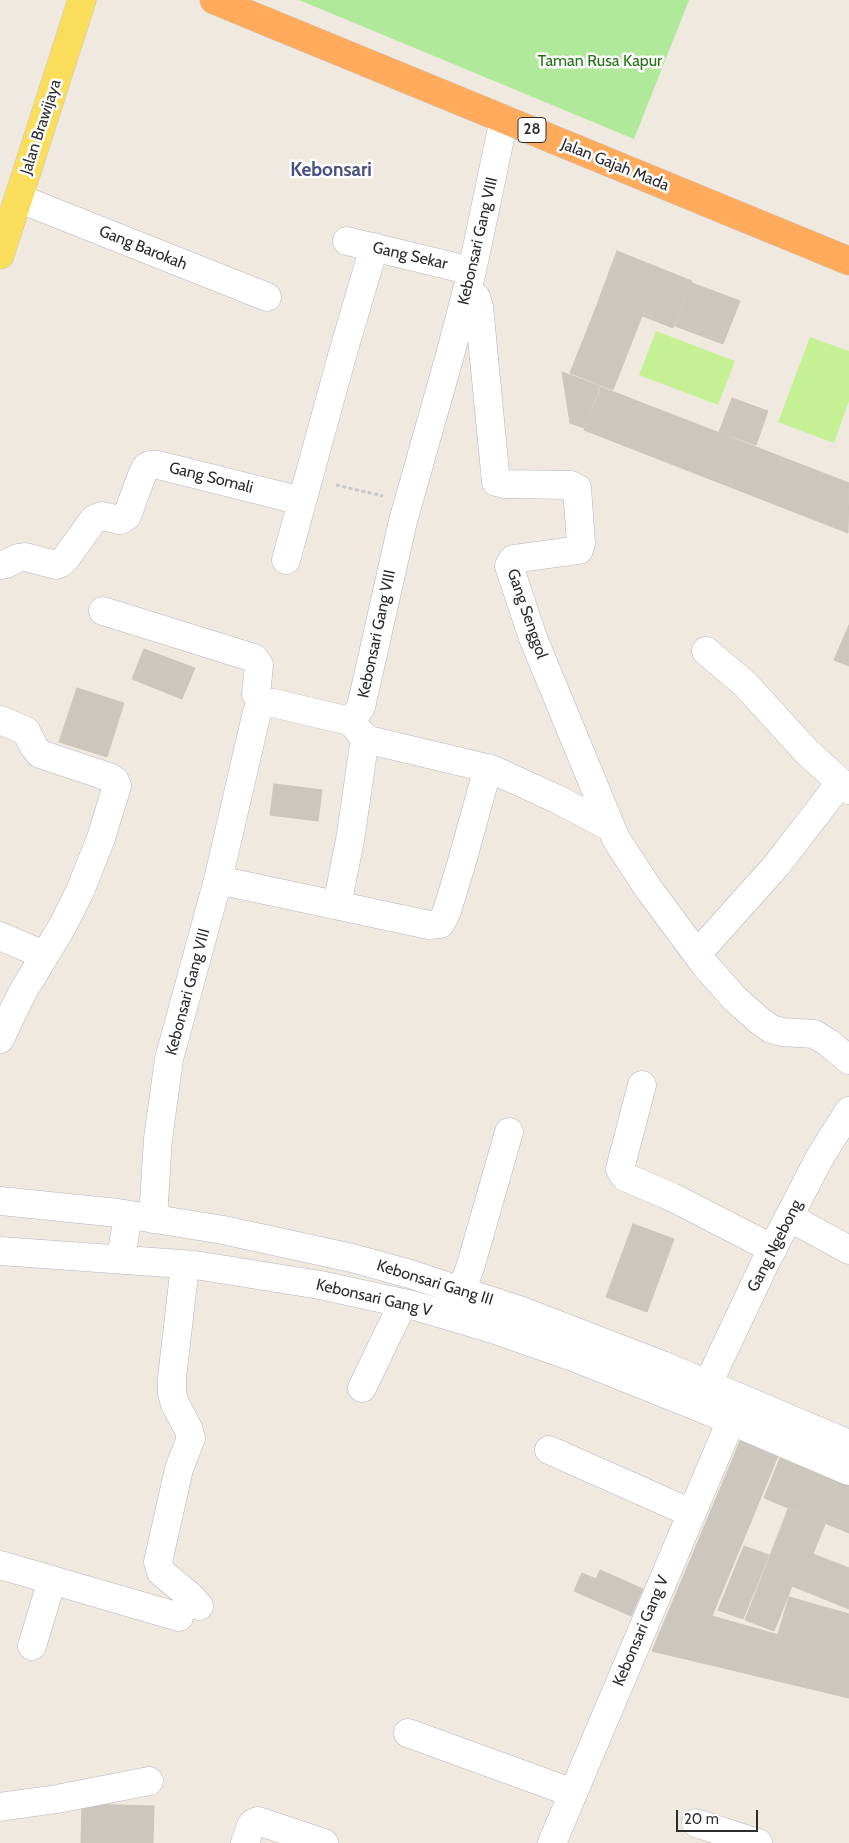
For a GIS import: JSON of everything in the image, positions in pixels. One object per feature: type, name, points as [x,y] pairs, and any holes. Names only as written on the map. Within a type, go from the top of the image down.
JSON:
[{"type":"highway","name":"Jalan Gajah Mada","points":[[214,0],[849,261]]},
{"type":"main road","name":"Jalan Brawijaya","points":[[0,255],[82,0]]},
{"type":"street","name":"Kebonsari Gang VIII","points":[[121,1259],[141,1217],[158,1139],[169,1059],[218,880],[257,712],[263,705],[273,703],[339,720],[357,729],[358,713],[361,707],[408,503],[470,280],[504,119]]},
{"type":"street","name":"Gang Barokah","points":[[18,198],[267,297]]},
{"type":"street","name":"Gang Sekar","points":[[347,241],[374,247],[470,280]]},
{"type":"street","points":[[286,560],[374,247]]},
{"type":"street","name":"Gang Senggol","points":[[470,280],[479,307],[496,480],[498,483],[504,484],[571,485],[577,488],[582,543],[580,549],[513,559],[509,566],[534,638],[610,827]]},
{"type":"street","name":"Gang Somali","points":[[0,565],[24,557],[56,565],[62,563],[94,518],[101,516],[120,520],[127,516],[142,475],[146,467],[150,465],[306,490]]},
{"type":"street","points":[[103,611],[254,658],[258,664],[256,694],[263,705]]},
{"type":"street","points":[[697,954],[748,899],[845,786],[807,752],[745,684],[706,651]]},
{"type":"street","points":[[0,720],[26,730],[40,754],[109,777],[117,783],[101,838],[72,908],[22,992],[0,1039]]},
{"type":"street","points":[[337,905],[350,840],[357,729],[488,768],[557,799],[610,827],[626,856],[697,954],[735,999],[764,1025],[782,1032],[814,1034],[849,1060]]},
{"type":"street","points":[[218,880],[429,925],[437,925],[442,922],[461,866],[488,768]]},
{"type":"street","points":[[0,936],[44,955]]},
{"type":"street","points":[[642,1085],[620,1169],[625,1177],[672,1197],[773,1249]]},
{"type":"street","name":"Gang Ngebong","points":[[708,1384],[789,1217],[820,1157],[849,1111]]},
{"type":"street","points":[[461,1290],[470,1268],[510,1132]]},
{"type":"street","name":"Kebonsari Gang III","points":[[0,1201],[141,1217],[202,1227],[323,1251],[421,1277],[584,1334],[708,1384],[736,1409],[849,1444]]},
{"type":"street","points":[[789,1217],[849,1250]]},
{"type":"street","points":[[0,1565],[52,1580],[189,1611],[190,1596],[161,1572],[158,1562],[178,1469],[191,1438],[188,1428],[175,1404],[172,1393],[172,1378],[190,1265],[202,1227]]},
{"type":"street","name":"Kebonsari Gang V","points":[[0,1251],[190,1265],[320,1285],[408,1304],[534,1342],[612,1372],[736,1409],[849,1471]]},
{"type":"street","points":[[362,1388],[421,1277]]},
{"type":"street","name":"Kebonsari Gang V","points":[[552,1843],[736,1409]]},
{"type":"street","points":[[549,1450],[691,1513]]},
{"type":"street","points":[[32,1646],[52,1580]]},
{"type":"street","points":[[408,1733],[573,1793]]},
{"type":"street","points":[[0,1807],[57,1799],[149,1781]]},
{"type":"street","points":[[245,1843],[253,1823],[263,1822],[324,1843]]},
{"type":"street","points":[[696,1823],[758,1843]]},
{"type":"path","points":[[306,490],[408,503]]},
{"type":"green space","name":"Taman Rusa Kapur","points":[[299,0],[689,0],[634,139]]},
{"type":"green space","points":[[656,331],[735,361],[718,405],[639,375]]},
{"type":"green space","points":[[810,337],[849,351],[849,401],[834,443],[778,422]]},
{"type":"building","points":[[617,251],[692,281],[673,328],[599,299]]},
{"type":"building","points":[[692,283],[740,301],[723,344],[675,326]]},
{"type":"building","points":[[599,300],[642,316],[613,390],[570,373]]},
{"type":"building","points":[[562,372],[600,386],[584,428],[570,423]]},
{"type":"building","points":[[601,387],[849,483],[848,533],[584,430]]},
{"type":"building","points":[[732,398],[768,411],[756,445],[719,432]]},
{"type":"building","points":[[849,625],[849,666],[834,660]]},
{"type":"building","points":[[144,649],[195,668],[182,699],[132,679]]},
{"type":"building","points":[[77,688],[124,703],[107,757],[59,742]]},
{"type":"building","points":[[274,784],[322,790],[318,821],[270,815]]},
{"type":"building","points":[[633,1224],[674,1239],[647,1312],[606,1297]]},
{"type":"building","points":[[741,1439],[778,1456],[712,1616],[849,1655],[849,1698],[652,1651]]},
{"type":"building","points":[[780,1458],[849,1486],[849,1533],[764,1498]]},
{"type":"building","points":[[788,1509],[825,1524],[813,1554],[849,1568],[849,1609],[792,1586],[774,1631],[745,1620]]},
{"type":"building","points":[[744,1546],[769,1555],[743,1619],[718,1610]]},
{"type":"building","points":[[600,1570],[643,1589],[631,1616],[574,1591],[582,1573],[596,1579]]},
{"type":"building","points":[[789,1597],[849,1614],[849,1655],[778,1634]]},
{"type":"building","points":[[82,1804],[154,1806],[153,1843],[81,1843]]},
{"type":"district","name":"Kebonsari","points":[[331,170]]}]
